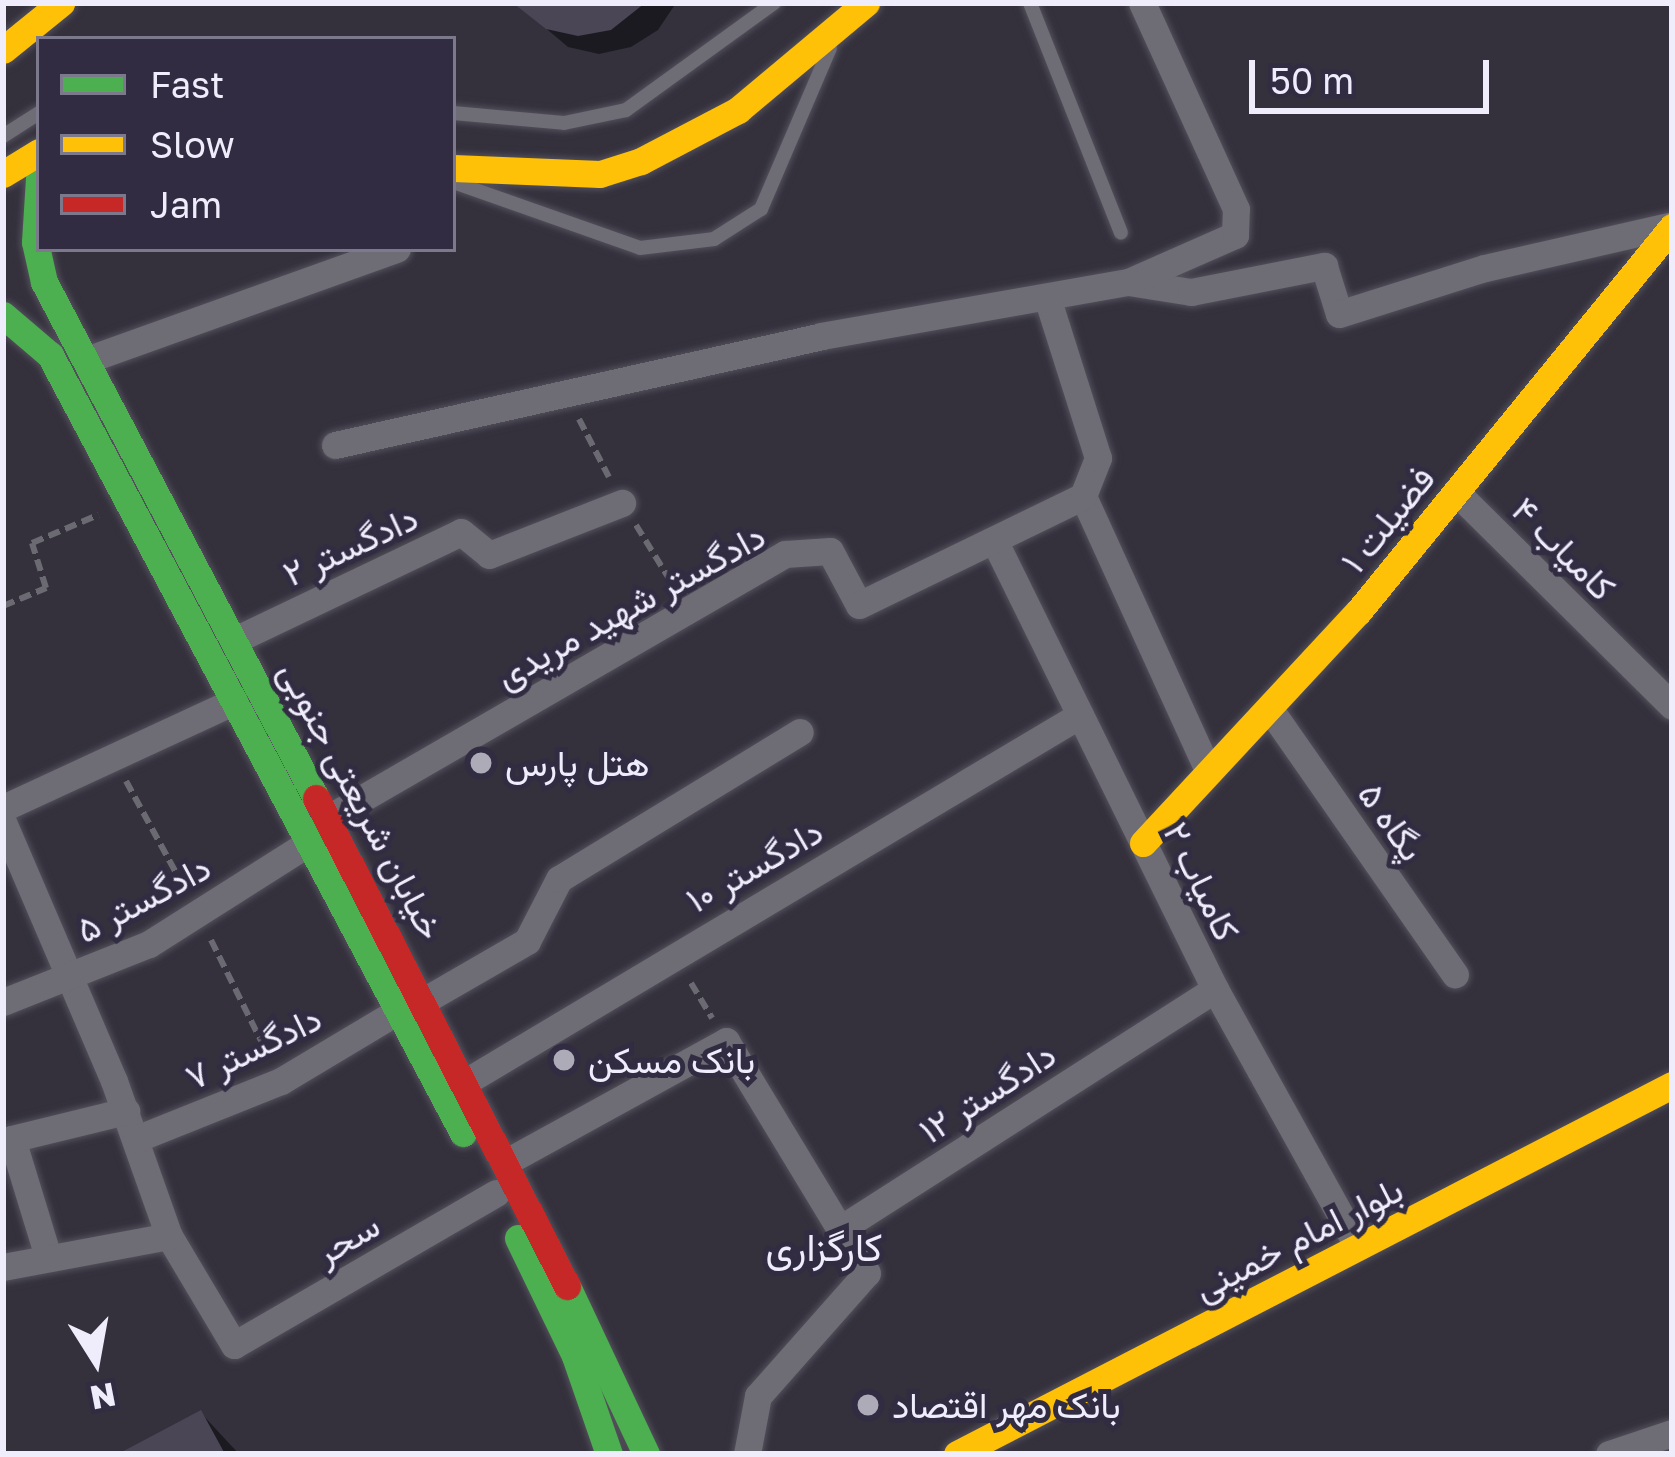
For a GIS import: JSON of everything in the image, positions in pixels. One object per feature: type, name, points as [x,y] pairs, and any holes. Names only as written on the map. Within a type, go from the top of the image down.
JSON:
[{"type":"main road","points":[[3,16],[44,3]]},
{"type":"main road","points":[[3,50],[61,3]]},
{"type":"main road","points":[[456,168],[600,174],[641,161],[738,110],[866,3]]},
{"type":"main road","points":[[3,174],[36,154]]},
{"type":"main road","name":"خیابان شریعتی جنوبی","points":[[36,216],[36,250]]},
{"type":"main road","name":"فضیلت ۱","points":[[1143,843],[1269,707],[1456,491],[1672,226]]},
{"type":"main road","name":"خیابان شریعتی جنوبی","points":[[36,252],[44,283],[237,639],[508,1161],[646,1454]]},
{"type":"main road","points":[[10,257],[28,261],[44,283]]},
{"type":"main road","name":"خیابان شریعتی جنوبی","points":[[3,315],[50,355],[130,501],[496,1193],[575,1356],[609,1454]]},
{"type":"main road","name":"بلوار امام خمینی","points":[[957,1454],[1672,1086]]},
{"type":"main road","points":[[632,1424],[683,1454]]},
{"type":"street","points":[[335,446],[821,336],[1128,281],[1235,235],[1240,226],[1142,3]]},
{"type":"street","points":[[1128,281],[1190,292],[1324,266],[1340,314],[1485,268],[1672,226]]},
{"type":"street","points":[[89,359],[389,252]]},
{"type":"street","points":[[1047,297],[1098,458],[1083,496],[1209,772]]},
{"type":"street","name":"کامیاب ۴","points":[[1456,491],[1672,706]]},
{"type":"street","name":"دادگستر شهید مریدی","points":[[330,817],[785,554],[830,551],[860,605],[1083,496]]},
{"type":"street","name":"دادگستر ۲","points":[[237,639],[461,532],[489,555],[622,503]]},
{"type":"street","name":"کامیاب ۲","points":[[994,539],[1215,989],[1358,1247]]},
{"type":"street","points":[[3,808],[235,701]]},
{"type":"street","name":"پگاه ۵","points":[[1269,707],[1455,975]]},
{"type":"street","name":"دادگستر ۱۰","points":[[466,1082],[673,954],[1080,715]]},
{"type":"street","points":[[425,1000],[527,941],[559,879],[800,732]]},
{"type":"street","points":[[3,822],[13,869],[72,975],[169,1236],[3,1267]]},
{"type":"street","name":"دادگستر ۵","points":[[3,1002],[148,944],[308,843]]},
{"type":"street","name":"دادگستر ۱۲","points":[[840,1229],[1215,989]]},
{"type":"street","name":"دادگستر ۷","points":[[136,1138],[281,1081],[398,1011]]},
{"type":"street","points":[[508,1161],[726,1041],[867,1273],[758,1396],[747,1454]]},
{"type":"street","points":[[48,1257],[7,1140],[125,1111]]},
{"type":"street","name":"سحر","points":[[169,1236],[234,1345],[496,1193]]},
{"type":"street","points":[[1609,1454],[1672,1433]]},
{"type":"lane","points":[[456,113],[564,123],[626,110],[775,3]]},
{"type":"lane","points":[[1030,3],[1121,233]]},
{"type":"lane","points":[[456,183],[640,248],[714,239],[761,208],[780,176],[841,21]]},
{"type":"lane","points":[[3,136],[36,115]]},
{"type":"path","points":[[3,606],[46,588],[32,543],[130,501]]},
{"type":"path","points":[[673,954],[726,1041]]},
{"type":"building","points":[[513,3],[645,3],[611,30],[578,36],[546,29]]},
{"type":"building","points":[[201,1410],[225,1454],[118,1454]]},
{"type":"traffic: fast","points":[[36,226],[36,246]]},
{"type":"traffic: fast","points":[[37,252],[44,282],[316,798]]},
{"type":"traffic: fast","points":[[3,315],[50,355],[463,1133]]},
{"type":"traffic: fast","points":[[518,1238],[575,1356],[609,1454]]},
{"type":"traffic: fast","points":[[567,1286],[646,1454]]},
{"type":"traffic: slow","points":[[3,50],[61,3]]},
{"type":"traffic: slow","points":[[456,168],[600,174],[641,161],[738,110],[866,3]]},
{"type":"traffic: slow","points":[[3,174],[36,154]]},
{"type":"traffic: slow","points":[[1143,843],[1358,612],[1672,227]]},
{"type":"traffic: slow","points":[[957,1454],[1672,1085]]},
{"type":"traffic: jam","points":[[316,798],[567,1286]]},
{"type":"place","name":"هتل پارس","points":[[481,763]]},
{"type":"place","name":"بانک مسکن","points":[[564,1060]]},
{"type":"place","name":"بانک مهر اقتصاد","points":[[868,1405]]},
{"type":"district","name":"کارگزاری","points":[[824,1247]]}]
